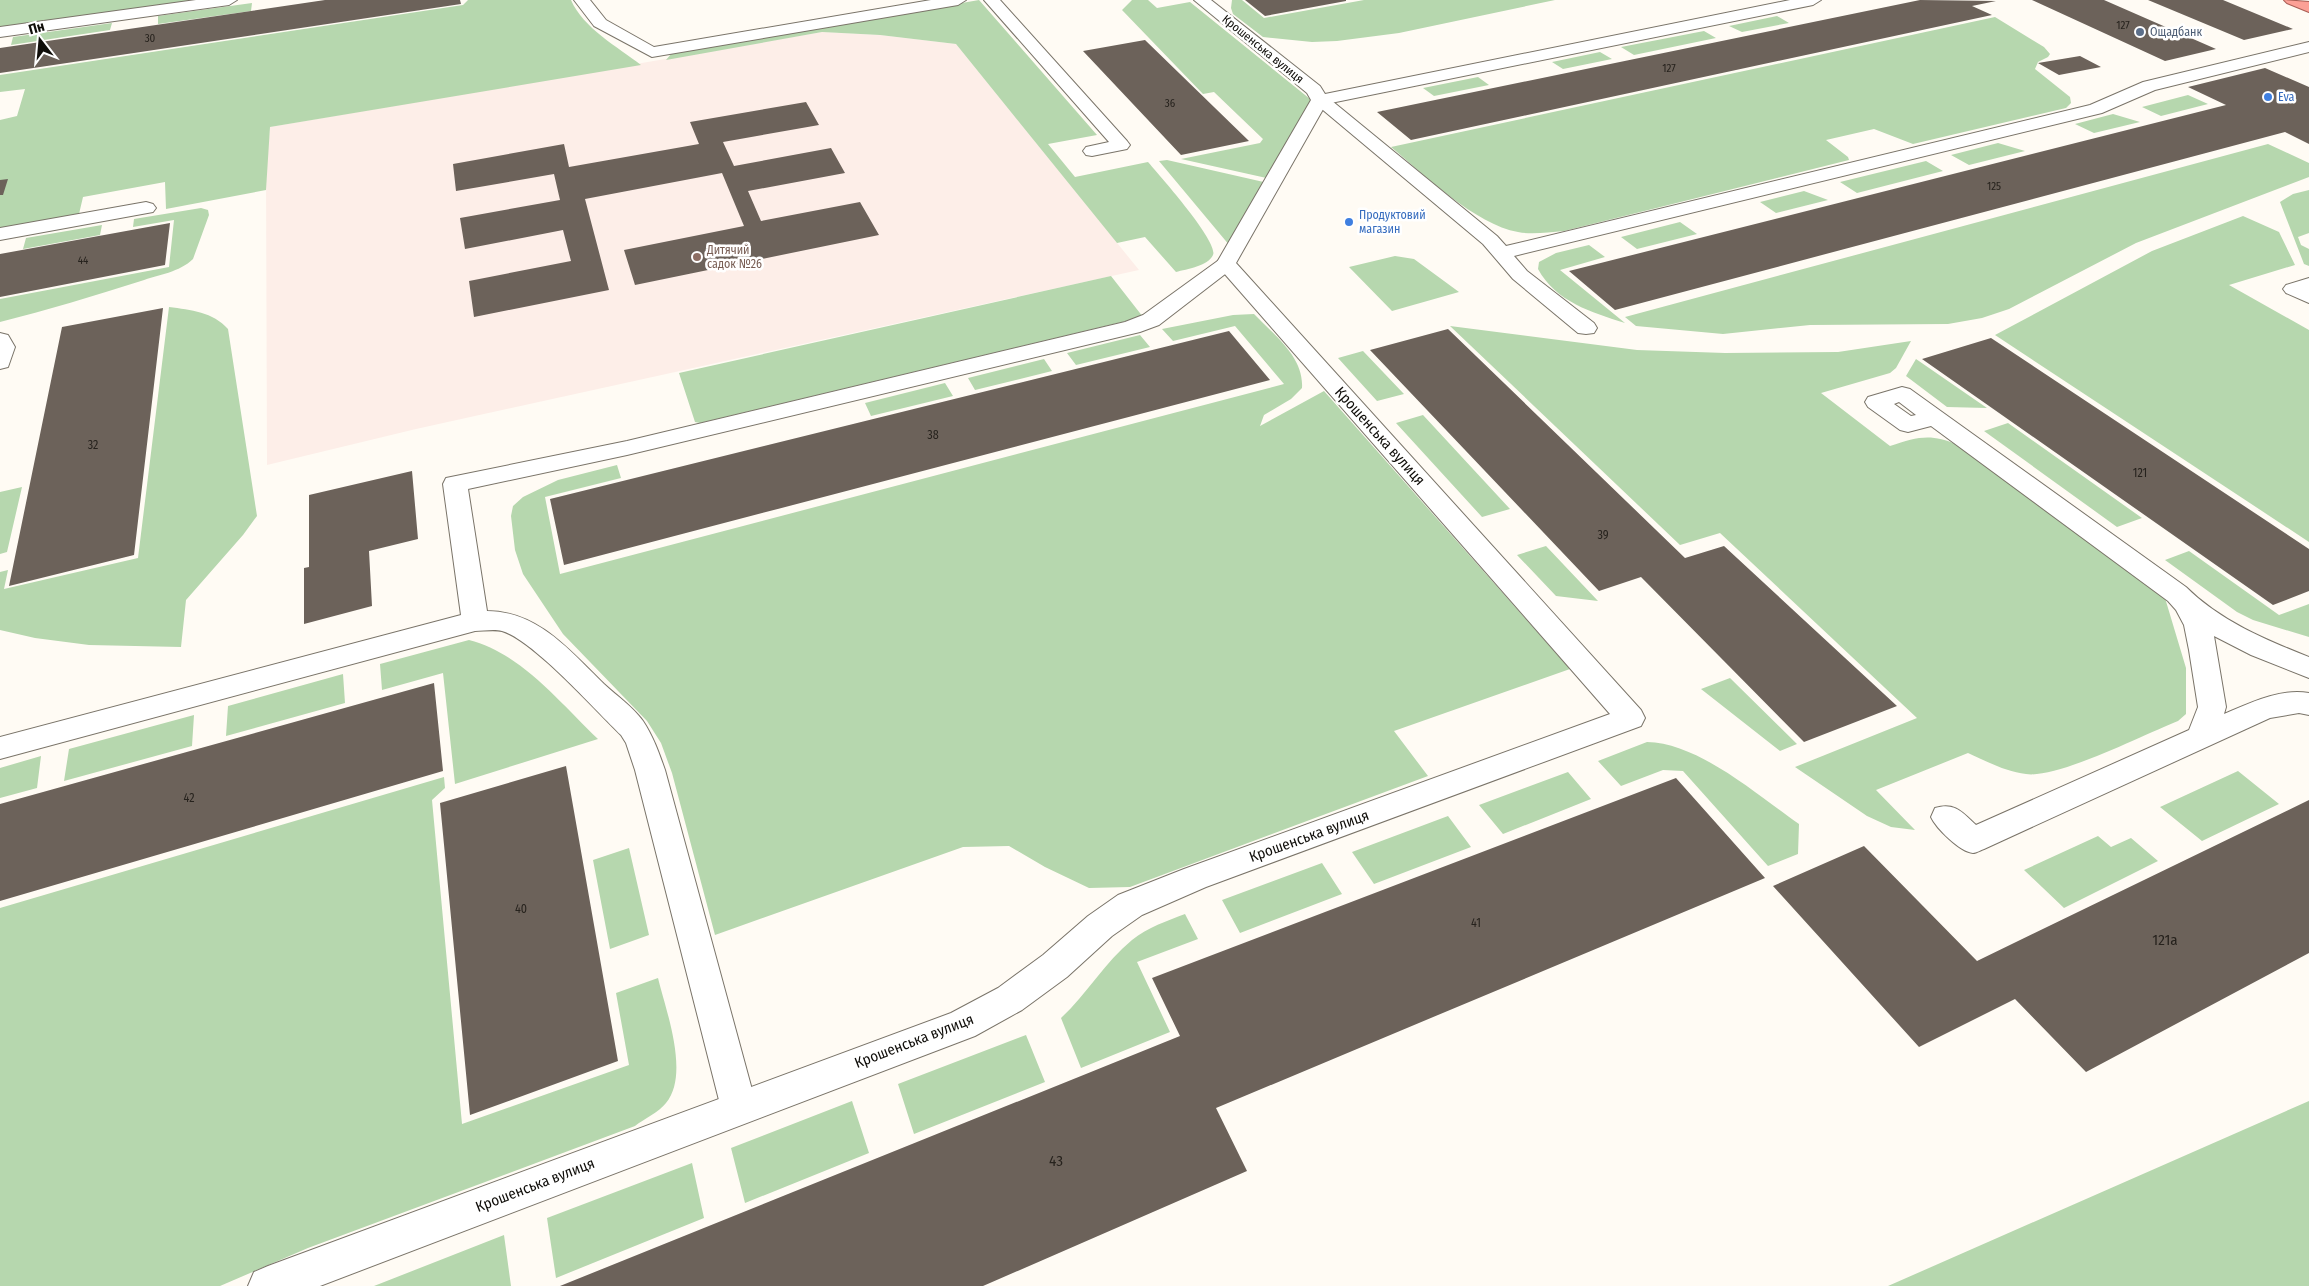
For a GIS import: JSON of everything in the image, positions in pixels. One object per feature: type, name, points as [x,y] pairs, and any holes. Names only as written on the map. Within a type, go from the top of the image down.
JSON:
[{"type":"highway","points":[[2292,0],[2309,7]]},
{"type":"street","points":[[0,32],[230,0]]},
{"type":"street","points":[[582,0],[600,23],[652,52],[958,0]]},
{"type":"street","points":[[992,0],[1067,82],[1121,145],[1092,151]]},
{"type":"street","name":"Крошенська вулиця","points":[[1202,0],[1314,90],[1320,100],[1490,240],[1520,275],[1586,328]]},
{"type":"street","points":[[475,621],[455,484],[627,448],[1132,327],[1151,320],[1226,264],[1320,100],[1813,0]]},
{"type":"street","points":[[1502,253],[2096,109],[2149,86],[2307,49]]},
{"type":"street","points":[[0,234],[146,208]]},
{"type":"street","name":"Крошенська вулиця","points":[[268,1286],[963,1025],[1010,999],[1055,966],[1100,926],[1130,904],[1631,718],[1226,264]]},
{"type":"street","points":[[2309,284],[2294,289],[2309,297]]},
{"type":"street","points":[[0,340],[4,347],[0,362]]},
{"type":"street","points":[[1934,416],[2177,594],[2213,624],[2241,640],[2309,668]]},
{"type":"street","points":[[2187,604],[2198,626],[2212,707],[2200,739]]},
{"type":"street","points":[[0,748],[475,621],[505,621],[524,630],[546,645],[636,733],[650,770],[739,1108]]},
{"type":"street","points":[[1946,817],[1972,840],[2200,739],[2265,708],[2299,702],[2309,704]]},
{"type":"shaded area","name":"Дитячий садок №26","points":[[822,32],[880,35],[956,44],[1139,270],[416,429],[267,465],[266,170],[270,127]]},
{"type":"green space","points":[[0,0],[208,0],[0,29]]},
{"type":"green space","points":[[468,0],[571,0],[592,28],[641,65],[270,127],[266,190],[166,209],[165,182],[83,197],[79,214],[0,229],[0,120],[17,116],[25,89],[0,92],[0,75],[463,5]]},
{"type":"green space","points":[[979,0],[1097,135],[1048,144],[1075,177],[1148,162],[1187,208],[1207,237],[1213,255],[1207,262],[1176,272],[1145,237],[1117,243],[956,44],[880,35],[822,32],[666,60],[671,54]]},
{"type":"green space","points":[[1132,0],[1148,0],[1157,8],[1190,2],[1315,103],[1271,179],[1181,159],[1260,143],[1263,139],[1214,92],[1203,94],[1122,10]]},
{"type":"green space","points":[[1232,0],[1242,0],[1264,18],[1364,0],[1555,0],[1399,33],[1337,41],[1312,42],[1263,37],[1233,14],[1231,8]]},
{"type":"green space","points":[[252,3],[251,11],[158,24],[158,16]]},
{"type":"green space","points":[[1777,16],[1789,23],[1742,32],[1729,26]]},
{"type":"green space","points":[[1995,17],[2044,47],[2050,54],[2038,62],[2035,69],[2070,97],[2071,103],[2066,108],[1913,144],[1874,129],[1826,140],[1848,157],[1849,160],[1564,231],[1524,233],[1485,220],[1434,184],[1391,147]]},
{"type":"green space","points":[[112,23],[110,30],[11,45],[13,37]]},
{"type":"green space","points":[[1704,31],[1716,38],[1634,55],[1621,47]]},
{"type":"green space","points":[[1600,52],[1612,59],[1563,69],[1552,62]]},
{"type":"green space","points":[[1478,77],[1489,85],[1434,96],[1423,88]]},
{"type":"green space","points":[[2188,95],[2208,104],[2161,116],[2142,107]]},
{"type":"green space","points":[[2113,114],[2140,122],[2094,133],[2075,124]]},
{"type":"green space","points":[[1998,143],[2025,151],[1969,165],[1951,155]]},
{"type":"green space","points":[[2268,144],[2309,163],[2309,177],[2136,243],[2009,309],[1982,318],[1948,324],[1810,325],[1723,334],[1636,326],[1625,317]]},
{"type":"green space","points":[[1167,160],[1268,183],[1230,246],[1159,161]]},
{"type":"green space","points":[[1926,161],[1943,171],[1857,193],[1840,182]]},
{"type":"green space","points":[[2309,190],[2309,233],[2298,237],[2301,245],[2309,249],[2309,266],[2304,264],[2280,202],[2293,194]]},
{"type":"green space","points":[[1804,191],[1828,200],[1776,213],[1760,202]]},
{"type":"green space","points":[[201,208],[208,210],[209,215],[193,259],[182,267],[168,273],[0,322],[0,299],[169,267],[174,220],[133,227],[134,219]]},
{"type":"green space","points":[[2243,216],[2279,232],[2295,265],[2229,285],[2309,330],[2309,542],[1995,335],[2152,251]]},
{"type":"green space","points":[[1680,222],[1697,234],[1637,249],[1621,237]]},
{"type":"green space","points":[[102,225],[100,235],[23,249],[26,238]]},
{"type":"green space","points":[[1589,245],[1605,257],[1560,270],[1625,323],[1587,310],[1564,298],[1554,290],[1538,269],[1539,262],[1556,253]]},
{"type":"green space","points":[[1395,256],[1414,259],[1459,292],[1392,311],[1349,267]]},
{"type":"green space","points":[[1111,276],[1143,317],[700,423],[695,422],[679,373]]},
{"type":"green space","points":[[169,307],[209,315],[228,329],[257,516],[243,535],[186,600],[181,647],[89,645],[35,638],[0,630],[0,572],[8,570],[4,589],[138,558]]},
{"type":"green space","points":[[1254,314],[1279,338],[1293,357],[1298,366],[1302,388],[1291,399],[1264,415],[1260,426],[1324,391],[1570,669],[1394,731],[1428,776],[1130,887],[1089,888],[1045,867],[1009,846],[963,847],[715,935],[672,773],[661,743],[647,721],[563,634],[523,574],[515,550],[511,516],[513,506],[523,497],[558,480],[617,465],[621,478],[545,497],[560,574],[1284,384],[1235,326],[1173,341],[1162,329],[1233,315]]},
{"type":"green space","points":[[1450,326],[1637,350],[1725,353],[1838,352],[1911,341],[1896,368],[1890,373],[1821,393],[1890,446],[1908,440],[1924,438],[1940,439],[1958,445],[2165,598],[2186,668],[2186,714],[2178,721],[2101,754],[2058,770],[2040,774],[2011,771],[1968,753],[1876,790],[1915,830],[1891,827],[1867,816],[1795,767],[1917,718],[1720,533],[1680,545]]},
{"type":"green space","points":[[1140,335],[1150,347],[1076,365],[1067,353]]},
{"type":"green space","points":[[1363,351],[1404,394],[1377,401],[1338,358]]},
{"type":"green space","points":[[1044,359],[1052,371],[975,390],[968,378]]},
{"type":"green space","points":[[1916,359],[1987,408],[1947,407],[1906,376]]},
{"type":"green space","points":[[945,383],[953,396],[871,416],[865,403]]},
{"type":"green space","points":[[1423,415],[1510,509],[1482,517],[1396,423]]},
{"type":"green space","points":[[2008,423],[2142,518],[2117,527],[1984,431]]},
{"type":"green space","points":[[22,487],[7,552],[0,554],[0,492]]},
{"type":"green space","points":[[1546,546],[1598,601],[1556,596],[1517,555]]},
{"type":"green space","points":[[2189,551],[2279,615],[2309,604],[2309,637],[2253,620],[2237,612],[2165,560]]},
{"type":"green space","points":[[469,640],[506,656],[523,668],[554,695],[598,739],[455,784],[443,673],[382,690],[380,664]]},
{"type":"green space","points":[[343,674],[345,703],[226,736],[228,706]]},
{"type":"green space","points":[[1730,678],[1797,744],[1780,751],[1701,689]]},
{"type":"green space","points":[[194,715],[192,746],[64,781],[69,749]]},
{"type":"green space","points":[[1647,742],[1687,751],[1707,761],[1727,772],[1799,824],[1798,854],[1768,866],[1683,771],[1663,770],[1621,786],[1598,761]]},
{"type":"green space","points":[[41,756],[37,788],[0,798],[0,768]]},
{"type":"green space","points":[[2238,771],[2279,804],[2202,841],[2160,807]]},
{"type":"green space","points":[[1568,772],[1591,799],[1503,834],[1479,805]]},
{"type":"green space","points":[[444,777],[445,788],[432,800],[462,1124],[629,1065],[616,993],[658,978],[674,1042],[676,1059],[676,1076],[673,1091],[666,1103],[635,1126],[308,1248],[220,1286],[0,1286],[0,908]]},
{"type":"green space","points":[[1448,816],[1471,847],[1374,884],[1352,852]]},
{"type":"green space","points":[[2098,836],[2111,847],[2131,838],[2158,861],[2064,908],[2024,870]]},
{"type":"green space","points":[[629,848],[649,935],[610,949],[593,860]]},
{"type":"green space","points":[[1322,863],[1342,894],[1240,933],[1222,900]]},
{"type":"green space","points":[[1185,914],[1198,939],[1137,962],[1170,1032],[1081,1068],[1061,1018],[1113,958],[1132,940],[1151,928]]},
{"type":"green space","points":[[1026,1035],[1045,1082],[914,1134],[898,1084]]},
{"type":"green space","points":[[852,1101],[869,1153],[745,1203],[731,1148]]},
{"type":"green space","points":[[2309,1101],[2309,1286],[1888,1286]]},
{"type":"green space","points":[[692,1163],[704,1218],[556,1278],[547,1218]]},
{"type":"green space","points":[[504,1235],[511,1286],[374,1286]]},
{"type":"building","points":[[325,0],[460,0],[461,4],[0,73],[0,48]]},
{"type":"building","points":[[1245,0],[1346,0],[1346,1],[1265,16]]},
{"type":"building","points":[[1920,0],[1996,1],[1972,6],[1992,15],[1411,140],[1377,112]]},
{"type":"building","points":[[2032,0],[2104,0],[2216,49],[2165,61]]},
{"type":"building","points":[[2148,0],[2223,0],[2293,29],[2244,40]]},
{"type":"building","points":[[1145,40],[1249,141],[1181,155],[1083,51]]},
{"type":"building","points":[[2080,56],[2101,67],[2059,75],[2038,63]]},
{"type":"building","points":[[2265,68],[2309,87],[2309,144],[2285,132],[1615,310],[1569,271],[2226,105],[2188,87]]},
{"type":"building","points":[[806,102],[819,125],[723,142],[734,166],[831,148],[845,173],[748,191],[761,221],[860,202],[879,235],[635,285],[624,250],[744,226],[722,173],[585,199],[609,290],[474,317],[469,281],[571,261],[563,230],[465,249],[460,218],[560,200],[554,174],[456,191],[453,164],[564,144],[569,167],[699,144],[690,122]]},
{"type":"building","points":[[8,179],[3,195],[0,195],[0,180]]},
{"type":"building","points":[[170,223],[165,265],[0,297],[0,254]]},
{"type":"building","points":[[163,308],[134,555],[9,586],[62,327]]},
{"type":"building","points":[[1448,329],[1685,558],[1724,546],[1897,706],[1804,742],[1641,577],[1599,591],[1370,350]]},
{"type":"building","points":[[1229,331],[1270,380],[564,565],[550,499]]},
{"type":"building","points":[[1991,338],[2309,549],[2309,591],[2273,605],[1922,359]]},
{"type":"building","points":[[412,471],[418,539],[369,551],[372,606],[304,624],[304,568],[309,567],[309,495]]},
{"type":"building","points":[[434,683],[443,771],[0,901],[0,804]]},
{"type":"building","points":[[566,766],[618,1061],[470,1115],[440,803]]},
{"type":"building","points":[[1676,778],[1765,878],[1216,1108],[1247,1171],[983,1286],[560,1286],[1180,1036],[1152,978]]},
{"type":"building","points":[[2309,800],[2309,953],[2086,1072],[2015,999],[1919,1047],[1773,886],[1864,846],[1977,961]]},
{"type":"place","name":"Ощадбанк","points":[[2140,32]]},
{"type":"place","name":"Eva","points":[[2268,97]]},
{"type":"place","name":"Продуктовий магазин","points":[[1349,222]]},
{"type":"place","name":"Дитячий садок №26","points":[[697,257]]}]
